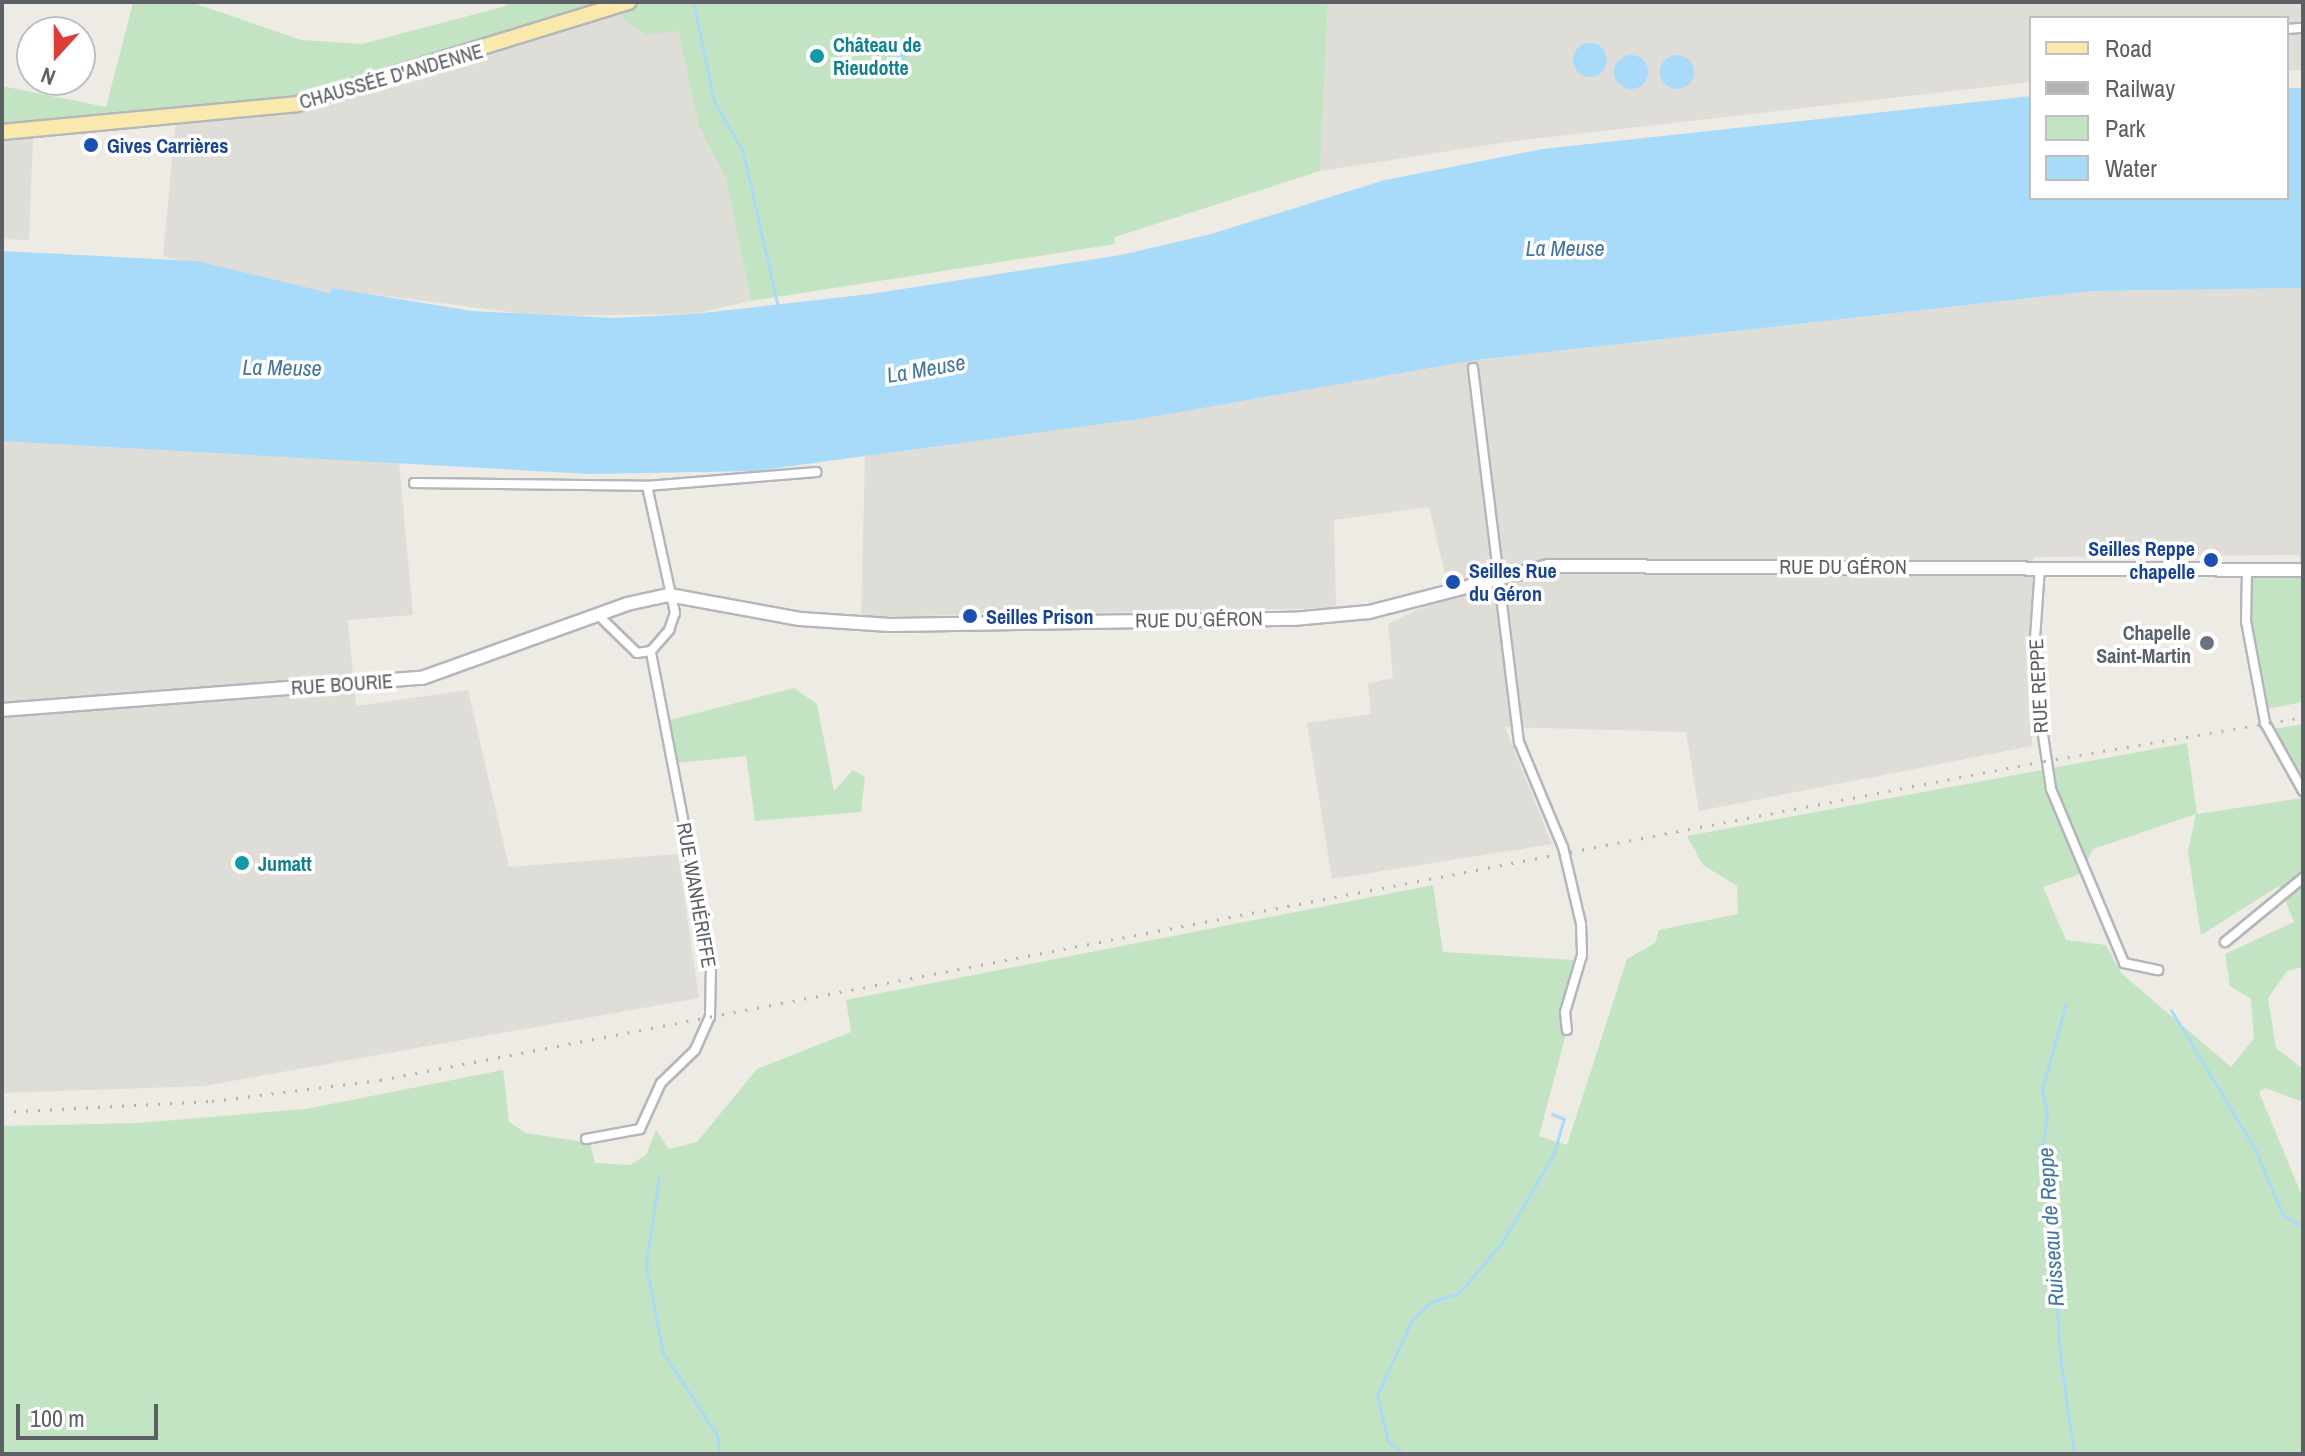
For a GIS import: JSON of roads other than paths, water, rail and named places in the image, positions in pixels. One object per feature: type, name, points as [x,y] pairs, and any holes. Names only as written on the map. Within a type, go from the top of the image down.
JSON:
[{"type":"main road","name":"CHAUSSÉE D'ANDENNE","points":[[2,132],[297,104],[629,2]]},
{"type":"main road","name":"RUE DU GÉRON","points":[[669,595],[800,619],[890,625],[1337,615],[1369,612],[1502,575],[1548,566],[2040,566]]},
{"type":"main road","points":[[2040,566],[2303,570]]},
{"type":"main road","name":"RUE BOURIE","points":[[2,710],[422,678],[598,615],[669,595]]},
{"type":"street","points":[[1473,368],[1494,564],[1502,575],[1519,742],[1563,847],[1581,924],[1582,955],[1565,1012],[1567,1030]]},
{"type":"street","points":[[414,483],[647,486],[816,472]]},
{"type":"street","points":[[598,615],[637,653],[651,651],[672,622],[647,486]]},
{"type":"street","name":"RUE REPPE","points":[[2040,566],[2033,668],[2051,789],[2124,963],[2158,970]]},
{"type":"street","points":[[2247,570],[2246,621],[2265,723],[2303,791]]},
{"type":"street","name":"RUE WANHÉRIFFE","points":[[586,1139],[640,1129],[661,1083],[695,1050],[710,1017],[711,964],[651,651]]},
{"type":"street","points":[[2225,942],[2303,878]]},
{"type":"water","points":[[898,41],[906,41],[911,50],[909,57],[898,59],[893,54],[893,46]]},
{"type":"water","points":[[1590,43],[1602,48],[1607,60],[1602,72],[1590,77],[1578,72],[1573,60],[1578,48]]},
{"type":"water","points":[[1631,55],[1643,60],[1648,72],[1643,84],[1631,89],[1619,84],[1614,72],[1619,60]]},
{"type":"water","points":[[1677,55],[1689,60],[1694,72],[1689,84],[1677,89],[1665,84],[1660,72],[1665,60]]},
{"type":"water","name":"La Meuse","points":[[2289,88],[2303,88],[2303,288],[2092,291],[1476,360],[1145,418],[754,471],[588,474],[2,441],[2,251],[196,261],[330,293],[332,288],[472,311],[613,318],[694,314],[870,294],[1121,255],[1211,234],[1385,180],[1543,149],[2029,96],[2029,200],[2289,200]]},
{"type":"waterway","points":[[693,2],[714,101],[743,152],[778,307]]},
{"type":"waterway","name":"Ruisseau de Reppe","points":[[2066,1003],[2042,1090],[2047,1114],[2041,1157],[2051,1194],[2046,1232],[2054,1261],[2060,1356],[2074,1454]]},
{"type":"waterway","points":[[2171,1010],[2255,1149],[2283,1215],[2303,1227]]},
{"type":"waterway","points":[[1404,1454],[1388,1441],[1377,1395],[1412,1320],[1430,1302],[1459,1293],[1503,1241],[1554,1153],[1564,1119],[1552,1114]]},
{"type":"waterway","points":[[659,1176],[646,1265],[663,1353],[717,1435],[719,1454]]},
{"type":"railway","points":[[2,1112],[212,1101],[380,1080],[2044,761],[2303,717]]},
{"type":"place","name":"Château de Rieudotte","points":[[817,56]]},
{"type":"place","name":"Gives Carrières","points":[[91,145]]},
{"type":"place","name":"Seilles Reppe chapelle","points":[[2211,560]]},
{"type":"place","name":"Seilles Rue du Géron","points":[[1453,582]]},
{"type":"place","name":"Seilles Prison","points":[[970,616]]},
{"type":"place","name":"Chapelle Saint-Martin","points":[[2207,643]]},
{"type":"place","name":"Jumatt","points":[[242,863]]}]
